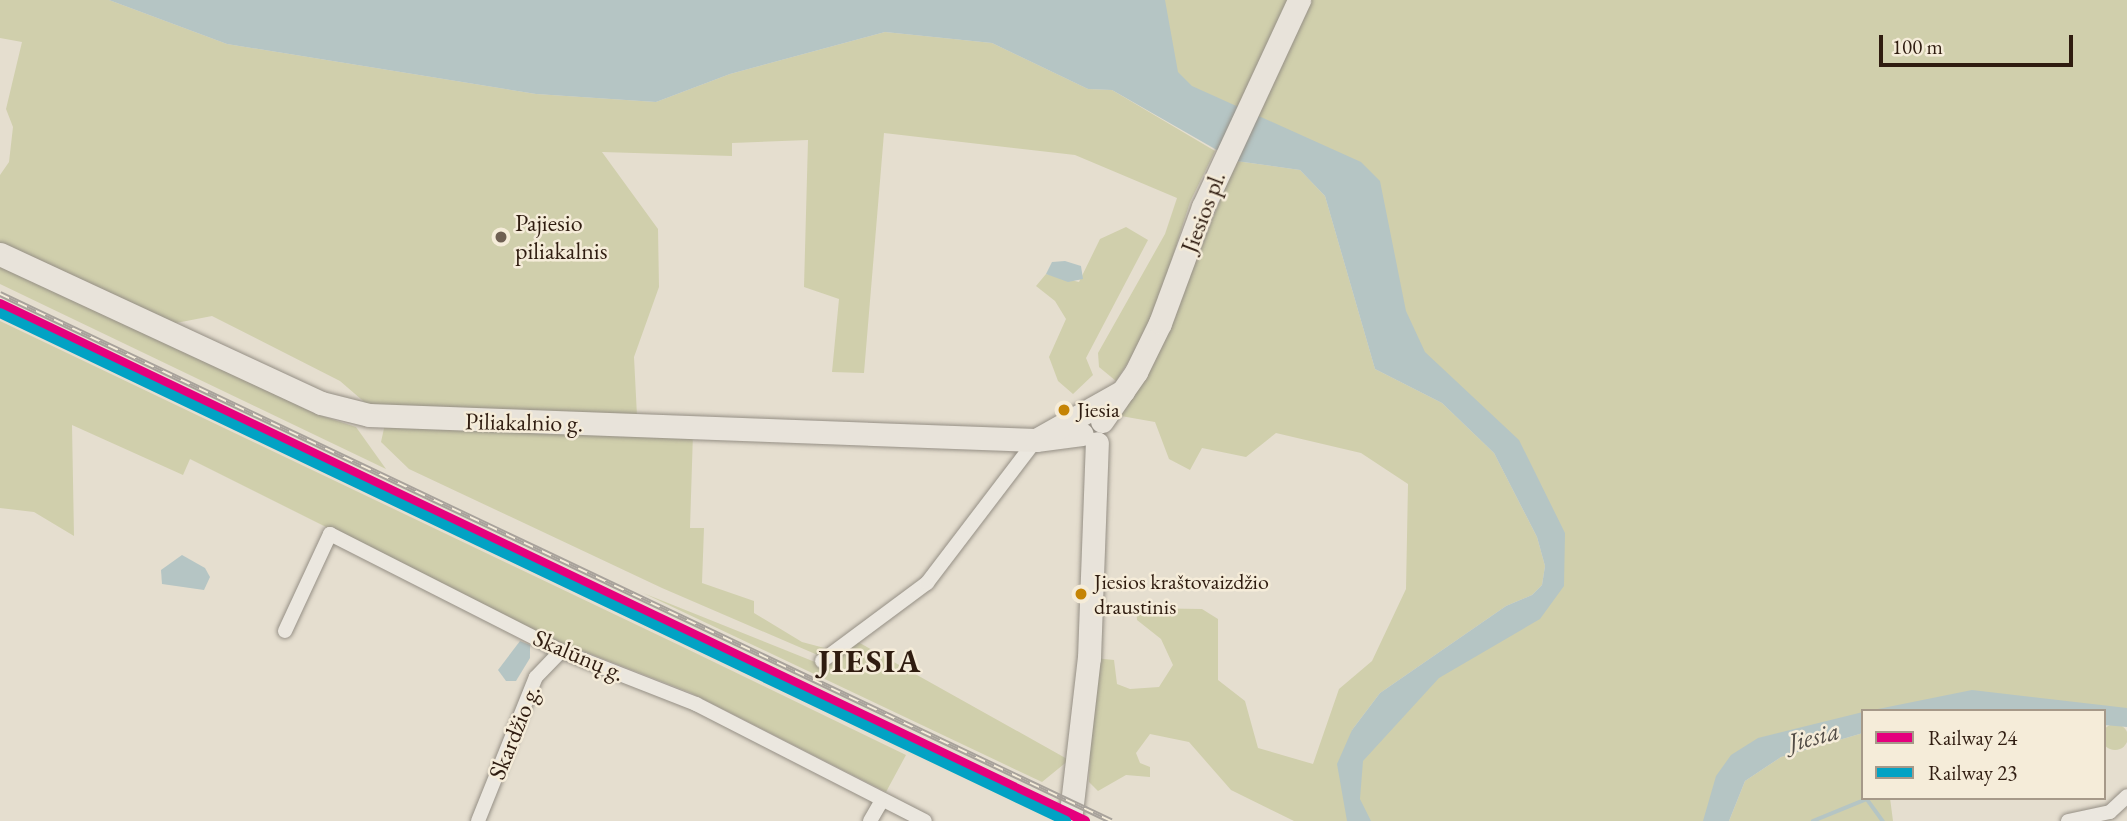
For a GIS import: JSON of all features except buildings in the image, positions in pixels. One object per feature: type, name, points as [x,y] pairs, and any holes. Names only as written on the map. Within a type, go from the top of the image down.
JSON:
[{"type":"main road","name":"Jiesios pl.","points":[[1094,433],[1123,391],[1160,323],[1220,168],[1299,0]]},
{"type":"main road","name":"Piliakalnio g.","points":[[0,254],[348,411],[454,421],[1036,440],[1094,433]]},
{"type":"main road","points":[[1036,440],[1123,391]]},
{"type":"main road","points":[[1070,821],[1089,658],[1094,433]]},
{"type":"street","points":[[822,661],[927,583],[1036,440]]},
{"type":"street","name":"Skalūnų g.","points":[[285,631],[330,534],[561,651],[696,704],[925,821]]},
{"type":"street","name":"Skardžio g.","points":[[478,821],[536,677],[561,651]]},
{"type":"street","points":[[2068,821],[2110,812],[2127,796]]},
{"type":"street","points":[[870,821],[882,800]]},
{"type":"green space","points":[[0,0],[109,0],[227,44],[536,94],[656,102],[730,74],[885,32],[992,43],[1088,89],[1112,90],[1215,151],[1190,202],[1150,328],[1116,381],[1099,367],[1098,353],[1165,234],[1177,198],[1075,155],[884,133],[864,373],[832,372],[839,299],[804,287],[808,140],[732,143],[732,156],[602,152],[658,229],[659,287],[634,357],[637,416],[369,406],[340,381],[212,316],[171,324],[0,243],[0,175],[9,162],[13,127],[6,109],[22,42],[0,38]]},
{"type":"green space","points":[[1120,0],[2127,0],[2127,719],[2106,712],[2106,709],[1973,703],[1861,709],[1861,726],[1745,769],[1722,821],[1360,821],[1348,775],[1382,709],[1536,613],[1556,573],[1532,484],[1424,373],[1352,189],[1209,124]]},
{"type":"green space","points":[[1236,161],[1300,170],[1325,196],[1375,369],[1442,403],[1494,453],[1537,537],[1545,566],[1542,585],[1532,595],[1506,606],[1380,693],[1352,730],[1347,821],[1294,821],[1231,790],[1189,742],[1150,734],[1136,753],[1140,763],[1150,767],[1150,777],[1126,775],[1098,791],[1089,782],[1093,658],[1114,660],[1117,684],[1130,689],[1159,687],[1173,665],[1161,639],[1137,620],[1136,608],[1202,609],[1218,619],[1218,680],[1245,701],[1258,748],[1313,764],[1339,689],[1372,661],[1406,589],[1408,484],[1361,453],[1276,433],[1246,457],[1202,448],[1190,470],[1169,459],[1155,422],[1121,416],[1163,342]]},
{"type":"green space","points":[[1126,227],[1148,240],[1086,358],[1093,375],[1073,394],[1058,381],[1049,357],[1066,319],[1055,301],[1036,286],[1046,274],[1079,282],[1100,239]]},
{"type":"green space","points":[[0,262],[316,414],[356,427],[386,469],[0,284]]},
{"type":"green space","points":[[0,321],[906,755],[886,792],[691,693],[542,635],[190,459],[183,475],[72,425],[74,536],[34,512],[0,508]]},
{"type":"green space","points":[[385,424],[693,433],[690,528],[704,528],[702,583],[754,601],[754,613],[802,642],[832,650],[820,656],[662,588],[409,469],[381,442]]},
{"type":"green space","points":[[643,593],[820,664],[858,642],[1069,760],[1042,782]]},
{"type":"green space","points":[[2110,725],[2120,725],[2127,732],[2127,742],[2120,749],[2106,746],[2106,728]]},
{"type":"green space","points":[[1861,734],[1861,800],[1890,800],[1893,821],[1729,821],[1745,781],[1781,757]]},
{"type":"water","points":[[109,0],[1165,0],[1178,72],[1192,86],[1361,162],[1380,181],[1406,311],[1425,352],[1519,440],[1565,533],[1564,586],[1540,619],[1439,678],[1363,761],[1360,799],[1371,821],[1347,821],[1337,764],[1352,730],[1380,693],[1506,606],[1532,595],[1542,585],[1545,566],[1537,537],[1494,453],[1442,403],[1375,369],[1325,196],[1300,170],[1236,161],[1112,90],[1088,89],[992,43],[885,32],[730,74],[656,102],[536,94],[227,44]]},
{"type":"water","points":[[1065,261],[1081,266],[1083,279],[1068,282],[1046,274],[1052,262]]},
{"type":"water","points":[[182,555],[205,568],[210,577],[204,590],[162,584],[161,570]]},
{"type":"water","points":[[520,641],[530,645],[530,658],[516,681],[506,681],[498,670]]},
{"type":"water","points":[[1972,690],[2127,708],[2127,727],[2106,725],[2106,709],[1878,709]]},
{"type":"water","points":[[1861,712],[1861,734],[1781,757],[1745,781],[1729,821],[1703,821],[1716,776],[1731,755],[1758,738]]},
{"type":"waterway","points":[[1813,821],[1865,800]]},
{"type":"waterway","points":[[1868,800],[1883,821]]},
{"type":"railway","points":[[0,294],[1111,821]]},
{"type":"rail line","name":"24","points":[[0,304],[1085,821]]},
{"type":"rail line","name":"23","points":[[0,313],[1066,821]]},
{"type":"place","name":"Pajiesio piliakalnis","points":[[501,237]]},
{"type":"place","name":"Jiesia","points":[[1064,410]]},
{"type":"place","name":"Jiesios kraštovaizdžio draustinis","points":[[1081,594]]},
{"type":"district","name":"JIESIA","points":[[870,661]]}]
